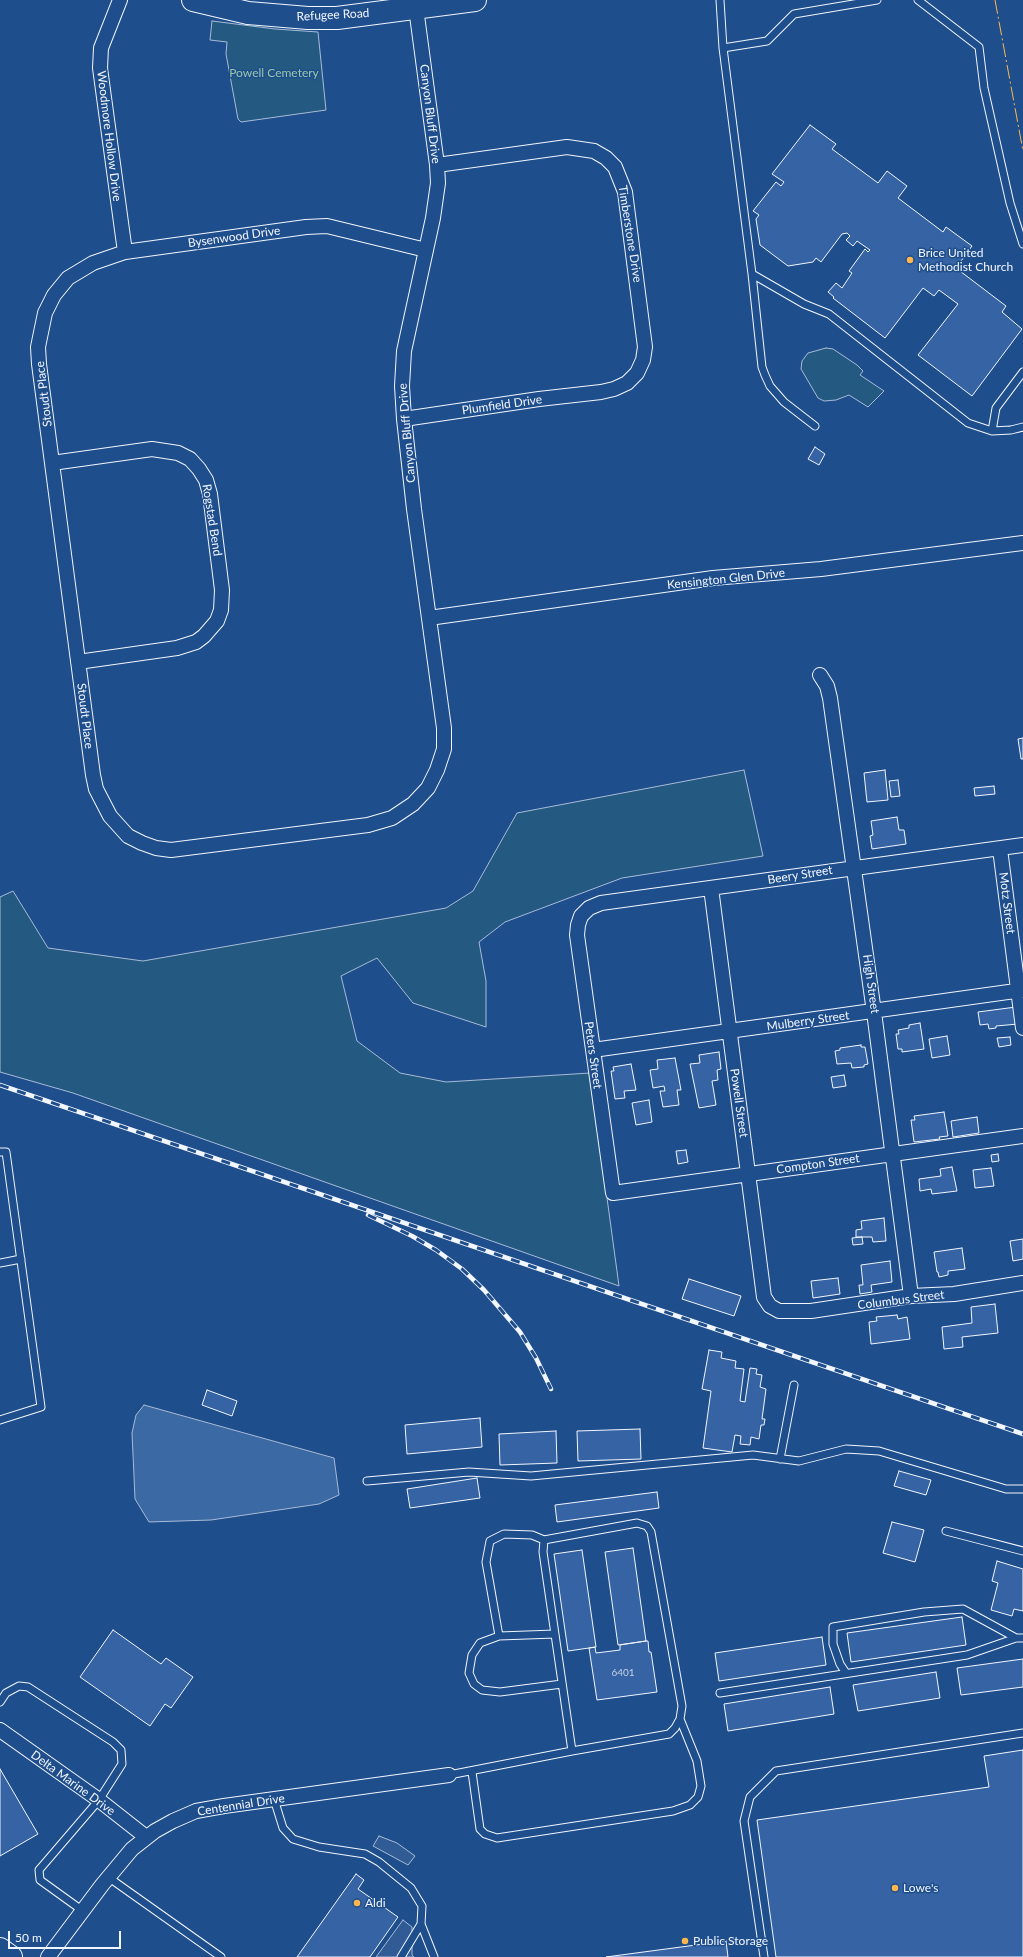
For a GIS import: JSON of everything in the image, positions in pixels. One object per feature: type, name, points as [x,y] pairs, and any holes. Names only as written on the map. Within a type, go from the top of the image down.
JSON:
[{"type":"main road","name":"Refugee Road","points":[[193,0],[248,14],[308,18],[337,18],[475,0]]},
{"type":"main road","points":[[0,1949],[12,1957]]},
{"type":"street","name":"Woodmore Hollow Drive","points":[[120,0],[101,48],[100,68],[101,87],[125,252]]},
{"type":"street","name":"Canyon Bluff Drive","points":[[413,804],[428,788],[437,770],[444,749],[444,728],[414,509],[404,419],[402,386],[404,351],[436,200],[437,164],[416,8]]},
{"type":"street","name":"Timberstone Drive","points":[[437,164],[567,147],[594,151],[606,158],[615,167],[625,192],[645,347],[643,360],[637,373],[627,382],[601,392]]},
{"type":"street","name":"Bysenwood Drive","points":[[54,295],[68,278],[93,263],[125,252],[306,227],[327,226],[345,229],[426,250]]},
{"type":"street","name":"Stoudt Place","points":[[54,295],[45,313],[38,347],[78,662],[96,789],[110,816],[118,827],[128,836],[156,848],[171,850],[368,825],[392,818],[413,804]]},
{"type":"street","name":"Plumfield Drive","points":[[404,419],[539,399],[601,392]]},
{"type":"street","name":"Rogstad Bend","points":[[52,463],[152,449],[178,453],[190,459],[199,469],[206,480],[210,494],[222,590],[221,610],[217,621],[211,629],[196,642],[182,646],[78,662]]},
{"type":"street","name":"Kensington Glen Drive","points":[[429,618],[713,578],[821,570],[1023,543]]},
{"type":"street","name":"High Street","points":[[820,676],[827,686],[830,698],[874,1012],[911,1296]]},
{"type":"street","name":"Beery Street","points":[[582,916],[589,908],[601,903],[854,867],[1023,845]]},
{"type":"street","name":"Motz Street","points":[[1000,849],[1021,991],[1023,1028]]},
{"type":"street","name":"Powell Street","points":[[711,888],[764,1297],[770,1306],[779,1311]]},
{"type":"street","name":"Peters Street","points":[[582,916],[578,925],[578,935],[613,1194]]},
{"type":"street","name":"Mulberry Street","points":[[593,1050],[1021,991]]},
{"type":"street","name":"Compton Street","points":[[613,1194],[1023,1136]]},
{"type":"street","name":"Columbus Street","points":[[779,1311],[811,1311],[911,1296],[954,1294],[1023,1283]]},
{"type":"street","name":"Delta Marine Drive","points":[[0,1730],[99,1800],[146,1837]]},
{"type":"street","name":"Centennial Drive","points":[[48,1957],[108,1877],[132,1849],[146,1837],[173,1821],[196,1811],[449,1775]]},
{"type":"lane","points":[[720,0],[724,48],[762,367],[770,386],[784,402],[815,426]]},
{"type":"lane","points":[[724,48],[767,42],[794,14],[877,0]]},
{"type":"lane","points":[[918,0],[979,47],[984,88],[1010,203],[1023,244]]},
{"type":"lane","points":[[752,274],[804,304],[829,314],[968,423],[992,431],[1011,430],[1023,427]]},
{"type":"lane","points":[[992,431],[996,408],[1023,372]]},
{"type":"lane","points":[[0,1152],[6,1152],[41,1407],[0,1420]]},
{"type":"lane","points":[[0,1263],[21,1259]]},
{"type":"lane","points":[[780,1459],[794,1385]]},
{"type":"lane","points":[[367,1482],[469,1472],[531,1476],[753,1455],[799,1461],[846,1449],[879,1451],[1006,1489],[1023,1489]]},
{"type":"lane","points":[[449,1775],[472,1772],[572,1751],[670,1734],[680,1719],[682,1706],[652,1532],[647,1526],[637,1523],[544,1540],[532,1535],[504,1534],[490,1541],[486,1562],[499,1636]]},
{"type":"lane","points":[[946,1531],[1023,1550]]},
{"type":"lane","points":[[544,1540],[543,1552],[572,1751]]},
{"type":"lane","points":[[846,1673],[840,1664],[833,1644],[833,1627],[924,1612],[963,1609],[1020,1638]]},
{"type":"lane","points":[[555,1634],[499,1636],[480,1643],[472,1655],[468,1673],[474,1684],[482,1690],[500,1692],[562,1684]]},
{"type":"lane","points":[[720,1693],[967,1654],[1020,1638]]},
{"type":"lane","points":[[0,1702],[6,1693],[19,1686],[28,1687],[113,1742],[121,1750],[122,1764],[99,1800],[39,1870],[40,1880],[83,1911]]},
{"type":"lane","points":[[472,1772],[480,1829],[485,1834],[497,1838],[673,1811],[690,1805],[698,1797],[701,1786],[697,1760],[680,1719]]},
{"type":"lane","points":[[764,1957],[744,1821],[750,1797],[776,1770],[1023,1733]]},
{"type":"lane","points":[[274,1799],[282,1828],[293,1839],[319,1847],[365,1854],[379,1862],[411,1888],[422,1906],[421,1924],[434,1957]]},
{"type":"lane","points":[[108,1877],[221,1957]]},
{"type":"lane","points":[[401,1957],[421,1924]]},
{"type":"green space","name":"Powell Cemetery","points":[[212,21],[275,29],[318,32],[326,110],[241,122],[238,119],[226,54],[227,42],[210,40]]},
{"type":"green space","points":[[826,348],[833,349],[857,365],[863,371],[860,375],[884,391],[868,407],[849,395],[836,400],[824,401],[818,398],[801,369],[802,361],[808,353]]},
{"type":"green space","points":[[744,770],[763,856],[622,878],[505,922],[479,942],[486,981],[486,1027],[413,1003],[377,958],[341,976],[357,1041],[400,1073],[446,1082],[590,1073],[619,1286],[73,1093],[0,1072],[0,897],[13,891],[48,948],[143,961],[446,908],[473,891],[517,813]]},
{"type":"shaded area","points":[[144,1405],[334,1458],[339,1495],[319,1504],[211,1520],[149,1522],[135,1499],[132,1433],[136,1415]]},
{"type":"shaded area","points":[[379,1836],[397,1843],[415,1856],[408,1865],[373,1846]]},
{"type":"shaded area","points":[[403,1920],[412,1927],[412,1955],[414,1957],[376,1957]]},
{"type":"building","name":"Brice United Methodist Church","points":[[810,125],[836,144],[832,149],[878,183],[887,171],[907,186],[898,198],[943,232],[946,227],[972,246],[956,268],[1006,306],[1002,312],[1022,329],[972,396],[918,355],[958,304],[939,290],[934,296],[923,288],[885,338],[833,298],[834,297],[828,292],[836,283],[842,288],[852,273],[849,271],[865,249],[868,252],[870,250],[857,241],[853,246],[846,240],[850,236],[847,233],[842,234],[821,262],[816,258],[813,262],[788,266],[760,245],[756,219],[759,215],[753,211],[776,182],[781,186],[784,182],[772,174]]},
{"type":"building","points":[[815,447],[825,454],[819,465],[808,459]]},
{"type":"building","points":[[1023,738],[1023,759],[1021,759],[1018,739]]},
{"type":"building","points":[[885,770],[888,800],[867,802],[864,773]]},
{"type":"building","points":[[898,780],[900,796],[891,797],[889,781]]},
{"type":"building","points":[[994,786],[995,794],[975,796],[974,788]]},
{"type":"building","points":[[897,817],[899,830],[904,830],[906,844],[872,849],[870,836],[873,835],[871,821]]},
{"type":"building","points":[[1016,1007],[1018,1024],[996,1026],[996,1028],[989,1029],[988,1024],[980,1025],[978,1012]]},
{"type":"building","points":[[920,1023],[924,1049],[902,1052],[902,1049],[898,1049],[896,1034],[899,1034],[898,1030],[909,1028],[909,1025]]},
{"type":"building","points":[[947,1036],[950,1055],[932,1058],[929,1039]]},
{"type":"building","points":[[1010,1037],[1011,1045],[999,1047],[997,1038]]},
{"type":"building","points":[[861,1045],[861,1047],[865,1047],[868,1064],[864,1065],[864,1067],[852,1068],[851,1063],[837,1064],[835,1051],[840,1050],[840,1048]]},
{"type":"building","points":[[719,1052],[721,1069],[717,1070],[718,1080],[712,1081],[716,1105],[699,1108],[690,1064],[700,1063],[699,1055]]},
{"type":"building","points":[[675,1058],[681,1090],[677,1090],[679,1105],[663,1107],[660,1091],[665,1091],[664,1086],[653,1088],[650,1070],[658,1069],[657,1060]]},
{"type":"building","points":[[631,1064],[636,1090],[624,1091],[625,1098],[615,1099],[611,1071],[614,1071],[613,1067]]},
{"type":"building","points":[[844,1075],[846,1086],[833,1088],[831,1077]]},
{"type":"building","points":[[649,1100],[652,1122],[636,1125],[632,1103]]},
{"type":"building","points":[[944,1112],[948,1136],[939,1137],[940,1139],[914,1142],[911,1120],[915,1120],[914,1116]]},
{"type":"building","points":[[977,1117],[979,1133],[953,1137],[951,1121]]},
{"type":"building","points":[[686,1150],[688,1162],[678,1164],[676,1151]]},
{"type":"building","points":[[998,1154],[999,1161],[992,1162],[991,1155]]},
{"type":"building","points":[[952,1167],[957,1191],[932,1194],[931,1189],[920,1191],[919,1179],[941,1176],[940,1169]]},
{"type":"building","points":[[991,1168],[994,1186],[975,1188],[973,1170]]},
{"type":"building","points":[[884,1218],[886,1241],[873,1242],[872,1237],[856,1237],[856,1230],[862,1229],[861,1221]]},
{"type":"building","points":[[862,1237],[863,1244],[853,1245],[852,1238]]},
{"type":"building","points":[[1023,1239],[1023,1259],[1013,1261],[1010,1241]]},
{"type":"building","points":[[962,1248],[965,1269],[948,1271],[948,1275],[939,1277],[934,1252]]},
{"type":"building","points":[[890,1261],[892,1282],[871,1285],[872,1292],[860,1294],[859,1285],[863,1285],[861,1265]]},
{"type":"building","points":[[838,1278],[840,1294],[813,1298],[811,1281]]},
{"type":"building","points":[[689,1279],[741,1296],[734,1316],[682,1299]]},
{"type":"building","points":[[995,1304],[998,1333],[962,1337],[963,1347],[944,1349],[942,1327],[972,1323],[971,1307]]},
{"type":"building","points":[[897,1315],[898,1319],[907,1317],[910,1339],[871,1344],[869,1322],[877,1321],[876,1317]]},
{"type":"building","points":[[709,1350],[722,1352],[721,1358],[736,1361],[735,1368],[744,1369],[740,1401],[745,1402],[750,1368],[757,1369],[756,1374],[762,1375],[760,1387],[766,1389],[762,1419],[765,1419],[764,1425],[761,1425],[759,1439],[751,1437],[750,1445],[740,1444],[741,1436],[735,1435],[732,1452],[703,1448],[711,1391],[702,1389]]},
{"type":"building","points":[[207,1390],[237,1401],[232,1416],[202,1405]]},
{"type":"building","points":[[480,1418],[482,1447],[407,1454],[405,1425]]},
{"type":"building","points":[[640,1429],[641,1459],[578,1461],[577,1431]]},
{"type":"building","points":[[556,1431],[557,1463],[500,1465],[499,1434]]},
{"type":"building","points":[[899,1471],[931,1480],[926,1495],[894,1486]]},
{"type":"building","points":[[477,1478],[480,1498],[410,1508],[407,1489]]},
{"type":"building","points":[[657,1492],[659,1508],[557,1522],[555,1505]]},
{"type":"building","points":[[892,1522],[924,1530],[915,1562],[883,1553]]},
{"type":"building","points":[[633,1548],[646,1641],[618,1645],[605,1552]]},
{"type":"building","points":[[582,1550],[596,1647],[568,1651],[554,1554]]},
{"type":"building","points":[[997,1561],[1023,1569],[1023,1611],[1014,1609],[1012,1616],[991,1610],[998,1583],[992,1581]]},
{"type":"building","points":[[962,1617],[966,1645],[851,1662],[847,1633]]},
{"type":"building","points":[[113,1630],[161,1664],[166,1658],[193,1677],[171,1708],[165,1704],[150,1726],[80,1677]]},
{"type":"building","points":[[822,1637],[826,1665],[719,1681],[715,1653]]},
{"type":"building","points":[[648,1641],[657,1692],[597,1700],[589,1648],[595,1647],[596,1653],[620,1650],[620,1645]]},
{"type":"building","points":[[1023,1659],[1023,1687],[961,1695],[957,1668]]},
{"type":"building","points":[[936,1672],[940,1698],[858,1711],[853,1685]]},
{"type":"building","points":[[830,1687],[834,1714],[728,1731],[724,1704]]},
{"type":"building","name":"Lowe's","points":[[1023,1750],[1023,1957],[776,1957],[757,1820],[989,1787],[984,1756]]},
{"type":"building","points":[[0,1769],[38,1834],[0,1856]]},
{"type":"building","name":"Aldi","points":[[356,1874],[364,1880],[358,1889],[398,1917],[370,1957],[297,1957]]},
{"type":"building","points":[[726,1941],[728,1957],[606,1957]]},
{"type":"railway","points":[[0,1085],[1023,1434]]},
{"type":"railway","points":[[368,1215],[412,1236],[436,1250],[462,1269],[484,1290],[520,1332],[536,1358],[551,1389]]},
{"type":"power","points":[[995,0],[1023,151]]},
{"type":"place","name":"Brice United Methodist Church","points":[[910,260]]},
{"type":"place","name":"Lowe's","points":[[895,1888]]},
{"type":"place","name":"Aldi","points":[[357,1903]]},
{"type":"place","name":"Public Storage","points":[[685,1941]]}]
